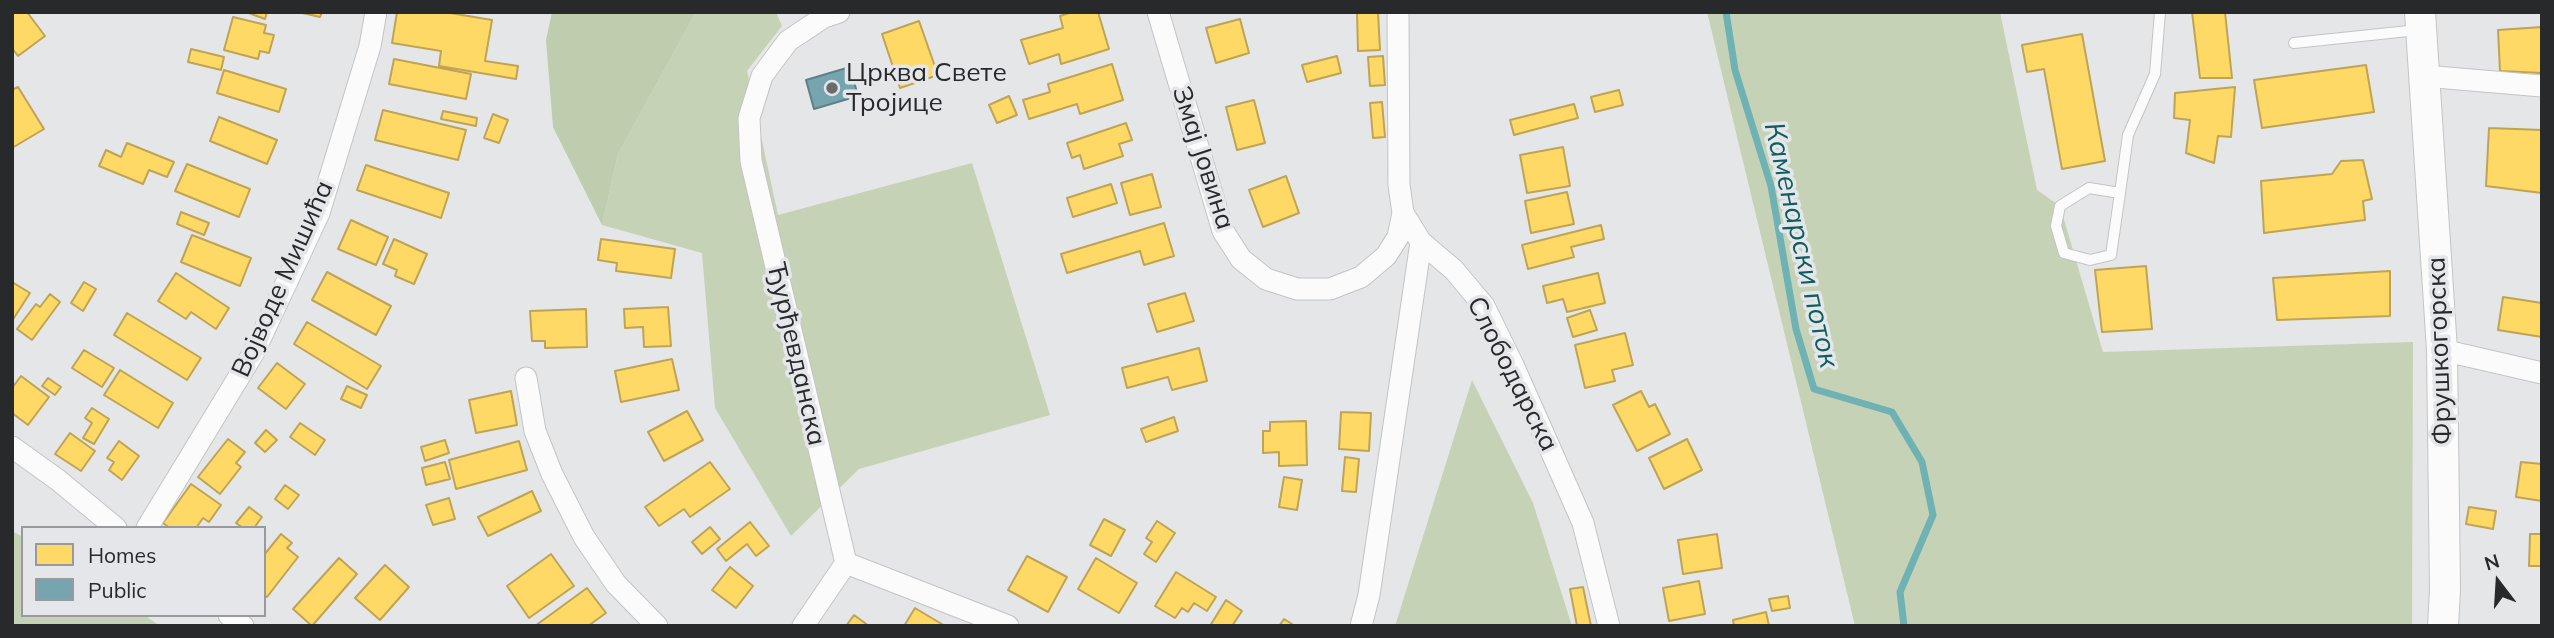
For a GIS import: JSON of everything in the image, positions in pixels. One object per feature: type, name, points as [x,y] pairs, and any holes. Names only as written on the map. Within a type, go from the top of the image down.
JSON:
[{"type":"street","name":"Војводе Мишића","points":[[148,526],[254,352],[318,213],[370,46],[376,12]]},
{"type":"street","name":"Ђурђевданска","points":[[839,12],[824,17],[788,41],[762,76],[749,118],[751,161],[846,563]]},
{"type":"street","name":"Змај Јовина","points":[[1158,12],[1223,231],[1241,258],[1266,279],[1297,289],[1331,289],[1361,277],[1386,256],[1398,237],[1403,213]]},
{"type":"street","name":"Слободарска","points":[[1398,12],[1399,185],[1403,213],[1421,242],[1454,271],[1484,306],[1583,523],[1609,626]]},
{"type":"street","name":"Фрушкогорска","points":[[2420,21],[2442,350],[2445,590],[2443,626]]},
{"type":"street","points":[[2424,76],[2542,86]]},
{"type":"street","points":[[1361,626],[1369,595],[1421,242]]},
{"type":"street","points":[[2442,350],[2542,373]]},
{"type":"street","points":[[526,378],[535,431],[552,474],[584,537],[616,584],[657,626]]},
{"type":"street","points":[[12,447],[58,480],[114,526]]},
{"type":"street","points":[[803,626],[846,563],[1008,626]]},
{"type":"lane","points":[[2120,193],[2089,188],[2060,206],[2056,226],[2064,253],[2090,260],[2111,256],[2120,193],[2128,135],[2155,74],[2160,12]]},
{"type":"lane","points":[[2294,43],[2420,21]]},
{"type":"green space","points":[[552,12],[696,12],[618,154],[602,225],[553,127],[546,40]]},
{"type":"green space","points":[[696,12],[776,12],[782,26],[747,71],[778,215],[972,163],[1050,415],[859,469],[791,536],[715,408],[702,253],[602,225],[618,154]]},
{"type":"green space","points":[[1707,12],[2000,12],[2037,190],[2060,206],[2103,352],[2413,342],[2412,626],[1855,626]]},
{"type":"green space","points":[[1472,380],[1533,503],[1572,626],[1395,626]]},
{"type":"green space","points":[[12,531],[21,536],[21,617],[147,617],[160,626],[12,626]]},
{"type":"building: Homes","points":[[12,12],[27,12],[45,36],[18,56],[12,48]]},
{"type":"building: Homes","points":[[246,12],[267,12],[265,19]]},
{"type":"building: Homes","points":[[298,12],[322,12],[320,17]]},
{"type":"building: Homes","points":[[397,12],[444,12],[492,20],[485,61],[518,66],[516,79],[439,66],[441,51],[392,43]]},
{"type":"building: Homes","points":[[1072,12],[1098,12],[1109,49],[1061,64],[1059,54],[1029,64],[1021,40],[1063,28],[1060,16]]},
{"type":"building: Homes","points":[[1357,12],[1378,12],[1380,50],[1358,51]]},
{"type":"building: Homes","points":[[2192,12],[2225,12],[2232,78],[2200,78]]},
{"type":"building: Homes","points":[[233,17],[266,25],[264,33],[274,35],[269,53],[260,51],[258,59],[224,50]]},
{"type":"building: Homes","points":[[1240,19],[1249,53],[1216,63],[1206,28]]},
{"type":"building: Homes","points":[[919,21],[938,75],[900,88],[882,34]]},
{"type":"building: Homes","points":[[2542,27],[2542,73],[2500,71],[2498,30]]},
{"type":"building: Homes","points":[[2082,34],[2105,161],[2062,169],[2044,69],[2027,72],[2022,45]]},
{"type":"building: Homes","points":[[191,49],[224,57],[221,70],[188,62]]},
{"type":"building: Homes","points":[[1337,56],[1341,73],[1307,82],[1302,65]]},
{"type":"building: Homes","points":[[1383,56],[1385,85],[1370,86],[1368,57]]},
{"type":"building: Homes","points":[[394,59],[471,74],[466,99],[389,84]]},
{"type":"building: Homes","points":[[1112,64],[1123,100],[1080,114],[1077,104],[1029,119],[1023,100],[1050,92],[1048,84]]},
{"type":"building: Homes","points":[[2366,65],[2374,112],[2262,128],[2254,80]]},
{"type":"building: Homes","points":[[224,70],[286,89],[279,112],[217,93]]},
{"type":"building: Homes","points":[[18,87],[44,129],[12,148],[12,90]]},
{"type":"building: Homes","points":[[2235,87],[2231,137],[2218,136],[2214,163],[2186,153],[2190,120],[2174,118],[2175,93]]},
{"type":"building: Homes","points":[[1619,90],[1623,105],[1595,112],[1591,97]]},
{"type":"building: Homes","points":[[1009,96],[1017,115],[997,123],[989,105]]},
{"type":"building: Homes","points":[[1254,100],[1265,143],[1237,150],[1226,107]]},
{"type":"building: Homes","points":[[1382,102],[1385,137],[1373,138],[1370,103]]},
{"type":"building: Homes","points":[[1574,104],[1578,118],[1514,135],[1510,120]]},
{"type":"building: Homes","points":[[383,110],[466,130],[458,160],[375,140]]},
{"type":"building: Homes","points":[[443,111],[477,118],[476,126],[441,119]]},
{"type":"building: Homes","points":[[493,114],[508,120],[499,143],[484,138]]},
{"type":"building: Homes","points":[[219,117],[277,140],[267,164],[210,141]]},
{"type":"building: Homes","points":[[1126,123],[1132,140],[1119,144],[1123,156],[1084,169],[1080,155],[1072,158],[1067,143]]},
{"type":"building: Homes","points":[[2489,128],[2542,130],[2542,193],[2486,186]]},
{"type":"building: Homes","points":[[127,143],[174,162],[167,177],[149,170],[143,184],[99,166],[106,150],[121,157]]},
{"type":"building: Homes","points":[[1563,147],[1570,186],[1527,193],[1520,155]]},
{"type":"building: Homes","points":[[2363,160],[2372,199],[2363,201],[2365,220],[2264,233],[2261,181],[2332,174],[2341,161]]},
{"type":"building: Homes","points":[[187,164],[250,189],[239,217],[175,191]]},
{"type":"building: Homes","points":[[366,165],[449,193],[441,218],[357,190]]},
{"type":"building: Homes","points":[[1152,174],[1161,207],[1130,215],[1121,183]]},
{"type":"building: Homes","points":[[1286,176],[1299,213],[1263,227],[1249,190]]},
{"type":"building: Homes","points":[[1111,184],[1117,203],[1073,217],[1067,198]]},
{"type":"building: Homes","points":[[1567,192],[1574,224],[1531,233],[1525,201]]},
{"type":"building: Homes","points":[[181,212],[209,223],[204,235],[177,224]]},
{"type":"building: Homes","points":[[351,220],[388,237],[376,265],[338,249]]},
{"type":"building: Homes","points":[[1164,223],[1174,256],[1144,265],[1140,251],[1067,273],[1061,254]]},
{"type":"building: Homes","points":[[1601,225],[1604,239],[1571,247],[1574,257],[1528,269],[1522,245]]},
{"type":"building: Homes","points":[[192,235],[251,258],[240,286],[181,262]]},
{"type":"building: Homes","points":[[394,239],[427,254],[414,284],[395,276],[397,270],[383,264]]},
{"type":"building: Homes","points":[[601,239],[675,249],[671,278],[616,271],[617,263],[598,260]]},
{"type":"building: Homes","points":[[2146,266],[2152,329],[2102,332],[2095,270]]},
{"type":"building: Homes","points":[[2390,271],[2390,316],[2277,320],[2273,278]]},
{"type":"building: Homes","points":[[327,272],[391,306],[376,335],[312,300]]},
{"type":"building: Homes","points":[[176,273],[229,308],[216,329],[191,312],[186,319],[158,301]]},
{"type":"building: Homes","points":[[1598,273],[1605,303],[1567,312],[1563,299],[1547,303],[1543,286]]},
{"type":"building: Homes","points":[[12,282],[30,293],[12,321]]},
{"type":"building: Homes","points":[[84,282],[96,289],[83,311],[71,303]]},
{"type":"building: Homes","points":[[1185,293],[1194,321],[1157,332],[1148,304]]},
{"type":"building: Homes","points":[[50,294],[60,302],[32,340],[17,329],[36,304],[40,307]]},
{"type":"building: Homes","points":[[2503,297],[2542,303],[2542,337],[2498,330]]},
{"type":"building: Homes","points":[[668,307],[671,346],[644,347],[643,327],[625,328],[624,309]]},
{"type":"building: Homes","points":[[586,309],[587,347],[545,348],[545,341],[532,341],[530,311]]},
{"type":"building: Homes","points":[[1590,310],[1597,330],[1573,337],[1567,318]]},
{"type":"building: Homes","points":[[127,313],[201,358],[187,380],[114,335]]},
{"type":"building: Homes","points":[[307,322],[381,366],[367,389],[294,344]]},
{"type":"building: Homes","points":[[1625,333],[1633,365],[1612,370],[1615,381],[1585,388],[1575,345]]},
{"type":"building: Homes","points":[[1199,348],[1207,381],[1172,390],[1168,377],[1127,388],[1122,368]]},
{"type":"building: Homes","points":[[84,350],[114,368],[102,387],[72,368]]},
{"type":"building: Homes","points":[[672,359],[679,390],[621,402],[615,371]]},
{"type":"building: Homes","points":[[277,363],[305,384],[286,409],[258,388]]},
{"type":"building: Homes","points":[[120,370],[173,403],[158,428],[104,395]]},
{"type":"building: Homes","points":[[21,376],[49,397],[28,425],[12,413],[12,388]]},
{"type":"building: Homes","points":[[48,378],[61,387],[55,395],[42,386]]},
{"type":"building: Homes","points":[[347,386],[367,395],[361,408],[341,399]]},
{"type":"building: Homes","points":[[511,391],[517,425],[476,433],[469,400]]},
{"type":"building: Homes","points":[[1641,391],[1649,407],[1655,404],[1670,434],[1637,451],[1613,405]]},
{"type":"building: Homes","points":[[92,408],[109,419],[94,444],[83,438],[92,423],[85,418]]},
{"type":"building: Homes","points":[[687,411],[703,440],[664,461],[648,432]]},
{"type":"building: Homes","points":[[1341,412],[1371,413],[1369,451],[1339,449]]},
{"type":"building: Homes","points":[[1174,417],[1178,431],[1146,442],[1141,429]]},
{"type":"building: Homes","points":[[1306,421],[1307,465],[1279,466],[1279,452],[1263,453],[1263,431],[1270,431],[1270,422]]},
{"type":"building: Homes","points":[[300,423],[325,440],[315,455],[290,437]]},
{"type":"building: Homes","points":[[266,430],[277,440],[265,452],[255,443]]},
{"type":"building: Homes","points":[[70,433],[95,451],[81,471],[55,454]]},
{"type":"building: Homes","points":[[228,439],[245,452],[236,463],[241,467],[220,494],[198,477]]},
{"type":"building: Homes","points":[[1687,439],[1702,470],[1664,489],[1649,458]]},
{"type":"building: Homes","points":[[445,440],[449,453],[425,461],[421,447]]},
{"type":"building: Homes","points":[[119,441],[139,456],[122,480],[109,470],[114,462],[107,458]]},
{"type":"building: Homes","points":[[519,441],[527,470],[456,489],[449,460]]},
{"type":"building: Homes","points":[[1345,457],[1359,459],[1356,492],[1342,491]]},
{"type":"building: Homes","points":[[445,462],[450,479],[426,485],[422,468]]},
{"type":"building: Homes","points":[[710,462],[730,489],[690,517],[684,509],[659,526],[645,507]]},
{"type":"building: Homes","points":[[2521,462],[2542,464],[2542,501],[2516,497]]},
{"type":"building: Homes","points":[[1284,477],[1302,480],[1297,510],[1279,507]]},
{"type":"building: Homes","points":[[191,484],[221,505],[209,522],[203,518],[197,526],[167,526],[163,523]]},
{"type":"building: Homes","points":[[285,485],[299,495],[288,509],[275,499]]},
{"type":"building: Homes","points":[[532,491],[541,511],[488,536],[478,517]]},
{"type":"building: Homes","points":[[449,498],[455,519],[433,525],[426,505]]},
{"type":"building: Homes","points":[[249,507],[262,517],[255,526],[240,526],[236,523]]},
{"type":"building: Homes","points":[[2469,507],[2496,511],[2493,529],[2466,524]]},
{"type":"building: Homes","points":[[1104,519],[1125,530],[1111,556],[1090,545]]},
{"type":"building: Homes","points":[[1157,521],[1175,533],[1156,562],[1144,554],[1152,542],[1146,538]]},
{"type":"building: Homes","points":[[750,522],[769,546],[756,556],[747,544],[726,561],[717,549]]},
{"type":"building: Homes","points":[[710,527],[720,539],[702,554],[692,542]]},
{"type":"building: Homes","points":[[281,534],[292,543],[287,548],[298,557],[267,597],[266,596],[266,553]]},
{"type":"building: Homes","points":[[1717,534],[1722,568],[1683,574],[1678,540]]},
{"type":"building: Homes","points":[[2530,534],[2542,534],[2542,566],[2529,566]]},
{"type":"building: Homes","points":[[551,554],[574,586],[529,618],[507,586]]},
{"type":"building: Homes","points":[[1027,556],[1067,577],[1048,612],[1008,590]]},
{"type":"building: Homes","points":[[339,558],[357,574],[312,626],[293,609]]},
{"type":"building: Homes","points":[[1096,558],[1137,583],[1119,613],[1078,589]]},
{"type":"building: Homes","points":[[385,565],[409,587],[380,620],[355,598]]},
{"type":"building: Homes","points":[[730,567],[753,586],[736,608],[712,590]]},
{"type":"building: Homes","points":[[1176,572],[1216,597],[1207,611],[1194,603],[1188,612],[1182,608],[1175,618],[1155,606]]},
{"type":"building: Homes","points":[[1699,581],[1705,614],[1669,621],[1663,588]]},
{"type":"building: Homes","points":[[1583,587],[1591,626],[1577,626],[1570,589]]},
{"type":"building: Homes","points":[[587,588],[606,613],[588,626],[535,626]]},
{"type":"building: Homes","points":[[1788,596],[1790,608],[1772,611],[1769,599]]},
{"type":"building: Homes","points":[[1226,600],[1242,611],[1232,626],[1210,626]]},
{"type":"building: Homes","points":[[915,608],[945,626],[904,626]]},
{"type":"building: Homes","points":[[1766,612],[1769,626],[1734,626],[1733,620]]},
{"type":"building: Homes","points":[[854,615],[869,626],[846,626]]},
{"type":"building: Homes","points":[[1284,619],[1295,626],[1279,626]]},
{"type":"building: Public","name":"Црква Свете Тројице","points":[[850,67],[858,96],[814,109],[806,80]]},
{"type":"waterway","name":"Каменарски поток","points":[[1726,12],[1735,70],[1771,186],[1796,329],[1814,389],[1892,412],[1922,462],[1933,515],[1900,592],[1904,626]]},
{"type":"place","name":"Црква Свете Тројице","points":[[832,88]]}]
